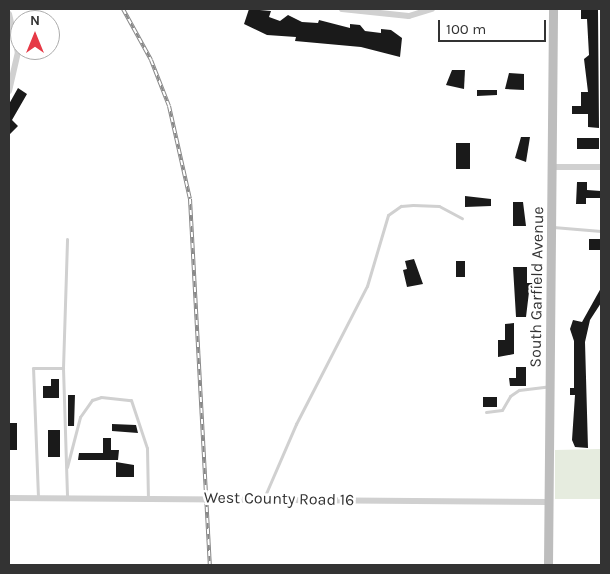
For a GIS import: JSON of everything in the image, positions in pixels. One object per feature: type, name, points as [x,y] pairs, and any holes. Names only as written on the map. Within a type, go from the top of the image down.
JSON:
[{"type":"street","points":[[343,9],[391,12],[409,16],[432,9]]},
{"type":"street","name":"South Garfield Avenue","points":[[548,565],[554,9]]},
{"type":"street","points":[[9,14],[18,52],[9,90]]},
{"type":"street","points":[[553,167],[601,167]]},
{"type":"street","name":"West County Road 16","points":[[9,498],[264,498],[548,502]]},
{"type":"lane","points":[[264,498],[284,448],[367,286],[388,215],[401,206],[413,204],[439,206],[462,218]]},
{"type":"lane","points":[[552,226],[601,231]]},
{"type":"lane","points":[[67,239],[63,368],[63,456],[67,467]]},
{"type":"lane","points":[[38,498],[33,368],[63,368]]},
{"type":"lane","points":[[486,412],[502,410],[510,396],[519,390],[550,386]]},
{"type":"lane","points":[[67,498],[67,467],[80,417],[92,400],[101,397],[131,400],[147,448],[148,498]]},
{"type":"shaded area","points":[[601,438],[601,499],[555,499],[555,450],[600,449]]},
{"type":"building","points":[[249,9],[271,11],[269,17],[280,21],[288,15],[302,22],[318,23],[319,20],[350,28],[350,24],[360,25],[365,31],[381,33],[381,29],[391,30],[402,38],[400,57],[361,47],[295,41],[296,37],[267,35],[244,24]]},
{"type":"building","points":[[598,9],[599,128],[588,127],[588,114],[572,114],[572,106],[581,106],[581,92],[588,92],[584,59],[589,55],[587,19],[581,19],[581,10]]},
{"type":"building","points":[[452,70],[465,70],[464,89],[446,85]]},
{"type":"building","points":[[509,73],[524,74],[524,90],[505,89]]},
{"type":"building","points":[[18,88],[27,94],[12,120],[18,126],[9,135],[9,104]]},
{"type":"building","points":[[477,90],[497,90],[497,95],[477,96]]},
{"type":"building","points":[[521,137],[530,137],[526,162],[515,158]]},
{"type":"building","points":[[577,138],[599,138],[599,149],[577,149]]},
{"type":"building","points":[[456,143],[470,143],[470,169],[456,169]]},
{"type":"building","points":[[577,182],[587,182],[587,190],[601,191],[601,198],[586,198],[586,204],[576,204]]},
{"type":"building","points":[[465,196],[491,199],[491,206],[465,207]]},
{"type":"building","points":[[513,202],[523,202],[526,226],[513,226]]},
{"type":"building","points":[[589,239],[601,239],[601,250],[589,250]]},
{"type":"building","points":[[414,259],[423,284],[407,287],[403,270],[407,269],[405,261]]},
{"type":"building","points":[[456,261],[465,261],[465,277],[456,277]]},
{"type":"building","points":[[513,267],[527,267],[527,283],[535,283],[535,292],[529,292],[526,317],[516,317]]},
{"type":"building","points":[[601,288],[601,303],[590,320],[585,342],[588,448],[575,447],[572,440],[575,395],[570,395],[570,388],[574,388],[574,341],[570,329],[573,320],[582,322]]},
{"type":"building","points":[[514,323],[514,354],[498,357],[498,340],[505,340],[505,324]]},
{"type":"building","points":[[516,367],[526,367],[526,386],[510,386],[509,378],[516,378]]},
{"type":"building","points":[[51,379],[59,379],[59,398],[43,398],[43,386],[51,386]]},
{"type":"building","points":[[68,395],[75,395],[74,426],[68,426]]},
{"type":"building","points":[[483,397],[497,397],[497,407],[483,407]]},
{"type":"building","points":[[9,423],[17,423],[17,450],[9,450]]},
{"type":"building","points":[[112,424],[136,425],[138,433],[112,431]]},
{"type":"building","points":[[48,430],[60,430],[60,457],[48,457]]},
{"type":"building","points":[[103,438],[111,438],[111,450],[119,450],[118,460],[78,460],[79,453],[103,453]]},
{"type":"building","points":[[116,462],[134,465],[134,477],[116,477]]},
{"type":"railway","points":[[123,9],[151,60],[169,106],[190,199],[210,565]]}]
